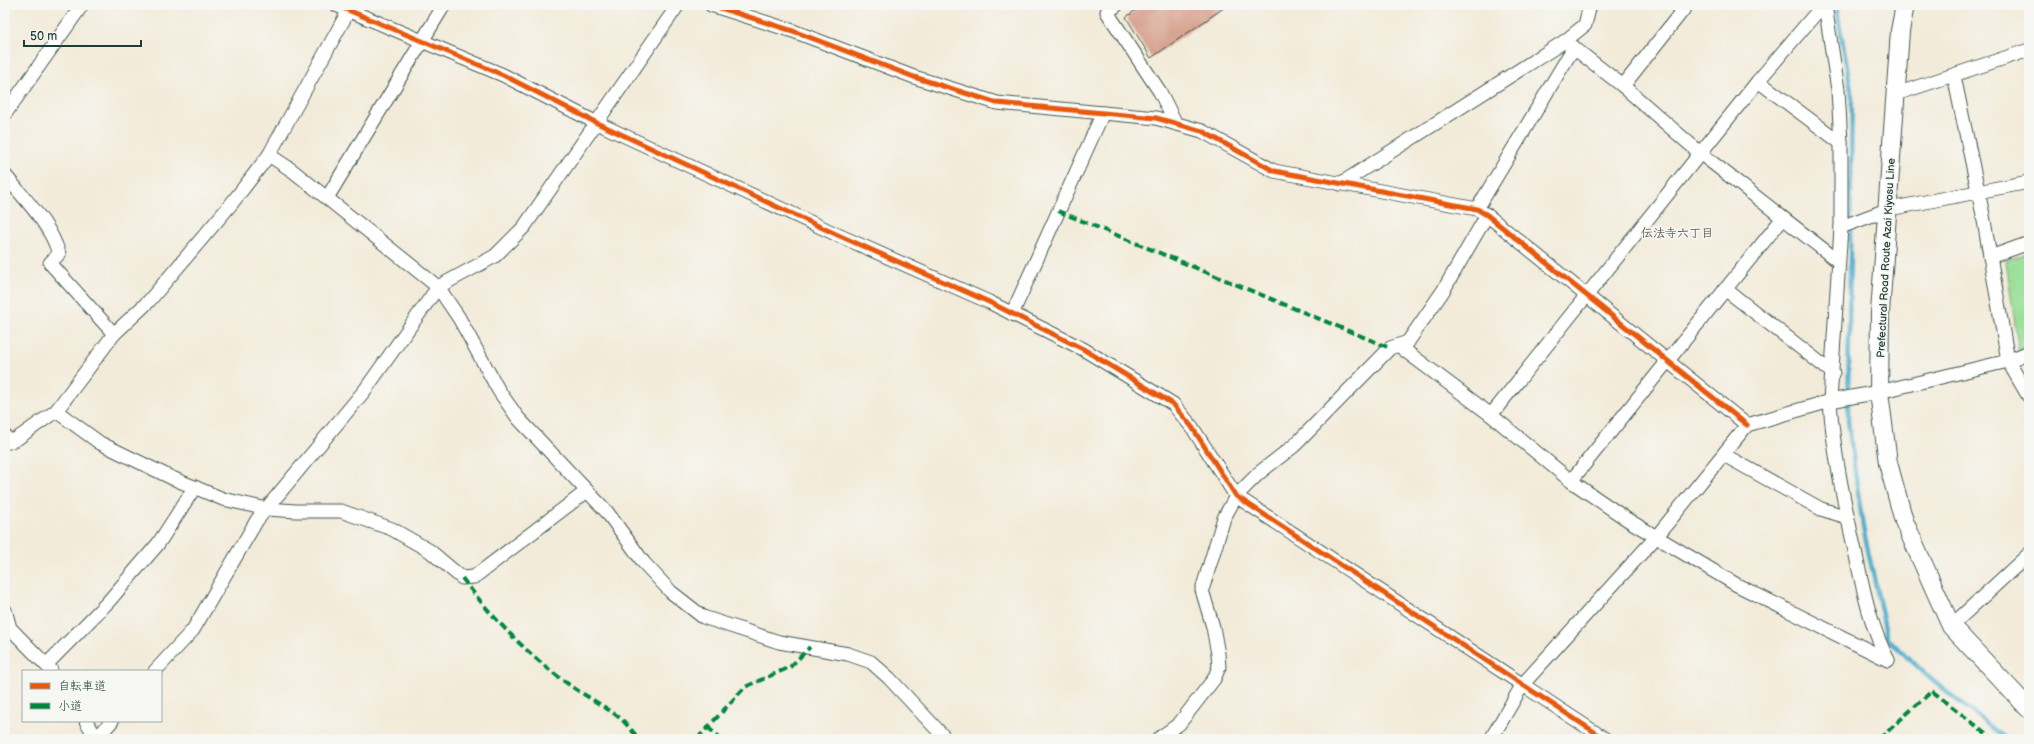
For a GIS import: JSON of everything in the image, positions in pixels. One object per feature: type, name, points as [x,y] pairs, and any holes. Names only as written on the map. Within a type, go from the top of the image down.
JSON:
[{"type":"main road","name":"Prefectural Road Route Azai Kiyosu Line","points":[[1905,5],[1900,31],[1889,209],[1880,313],[1879,392],[1888,463],[1904,521],[1951,626],[2029,709]]},
{"type":"street","points":[[5,114],[82,5]]},
{"type":"street","points":[[336,5],[503,75],[597,123],[1012,314],[1083,349],[1173,404],[1192,427],[1236,496],[1605,739]]},
{"type":"street","points":[[327,198],[423,42],[444,5]]},
{"type":"street","points":[[156,670],[193,630],[253,527],[266,509],[365,390],[438,287],[495,256],[524,227],[678,5]]},
{"type":"street","points":[[711,5],[747,10],[793,31],[914,77],[997,103],[1156,118],[1202,131],[1274,171],[1482,212],[1586,294],[1747,425]]},
{"type":"street","points":[[1117,5],[1107,12],[1160,92],[1176,124]]},
{"type":"street","points":[[1590,5],[1585,25],[1570,44],[1482,212],[1444,291],[1403,349],[1491,415],[1571,481],[1628,520],[1737,585],[1888,660],[1874,628],[1847,517],[1832,424],[1834,400],[1832,373],[1838,261],[1843,226],[1842,143],[1838,90],[1824,5]]},
{"type":"street","points":[[1623,86],[1687,5]]},
{"type":"street","points":[[1491,415],[1586,294],[1758,81],[1824,5]]},
{"type":"street","points":[[6,442],[18,438],[56,411],[114,334],[149,301],[232,203],[269,155],[348,10]]},
{"type":"street","points":[[1340,184],[1570,44]]},
{"type":"street","points":[[1570,44],[1623,86],[1700,153],[1838,261]]},
{"type":"street","points":[[1896,94],[2029,50]]},
{"type":"street","points":[[1954,76],[1978,191],[2008,361],[2029,397]]},
{"type":"street","points":[[1758,81],[1842,143]]},
{"type":"street","points":[[1012,314],[1103,113]]},
{"type":"street","points":[[269,155],[293,171],[438,287],[459,318],[499,391],[518,418],[607,512],[644,563],[670,592],[703,617],[779,642],[848,654],[871,662],[889,678],[946,739]]},
{"type":"street","points":[[5,175],[44,221],[55,241],[59,254],[50,263],[114,334]]},
{"type":"street","points":[[1843,226],[1889,209],[2029,182]]},
{"type":"street","points":[[1571,481],[1782,218]]},
{"type":"street","points":[[1990,257],[2029,243]]},
{"type":"street","points":[[1725,289],[1832,373]]},
{"type":"street","points":[[1158,739],[1179,724],[1214,680],[1219,667],[1213,627],[1202,590],[1224,518],[1236,496],[1259,473],[1295,445],[1390,348],[1408,342]]},
{"type":"street","points":[[1491,739],[1523,684],[1657,536],[1747,425],[1834,400],[1879,392],[2008,361],[2029,352]]},
{"type":"street","points":[[56,411],[100,443],[223,499],[266,509],[340,511],[392,529],[430,551],[462,578],[474,577],[587,491]]},
{"type":"street","points":[[1724,455],[1821,509],[1847,517]]},
{"type":"street","points":[[5,610],[8,631],[49,667],[158,544],[195,487]]},
{"type":"street","points":[[1951,626],[2029,554]]},
{"type":"street","points":[[87,722],[96,739],[111,722]]},
{"type":"green space","points":[[2029,252],[2029,349],[2019,353],[2006,261]]},
{"type":"building","points":[[1143,5],[1228,5],[1151,58],[1126,17]]},
{"type":"waterway","points":[[1836,5],[1852,95],[1848,421],[1863,527],[1887,638],[1932,680],[2006,739]]},
{"type":"marked path","points":[[1058,211],[1390,348]]},
{"type":"marked path","points":[[462,578],[496,619],[533,656],[567,683],[619,717],[639,739]]},
{"type":"marked path","points":[[697,739],[745,687],[790,667],[810,647]]},
{"type":"marked path","points":[[1879,739],[1932,691],[1993,739]]},
{"type":"marked path","points":[[707,727],[722,739]]},
{"type":"cycle path","points":[[336,5],[503,75],[597,123],[840,236],[989,302],[1083,349],[1173,404],[1192,427],[1236,496],[1605,739]]},
{"type":"cycle path","points":[[711,5],[793,31],[914,77],[997,103],[1156,118],[1202,131],[1274,171],[1477,209],[1487,215],[1747,425]]},
{"type":"district","name":"伝法寺六丁目","points":[[1677,233]]}]
